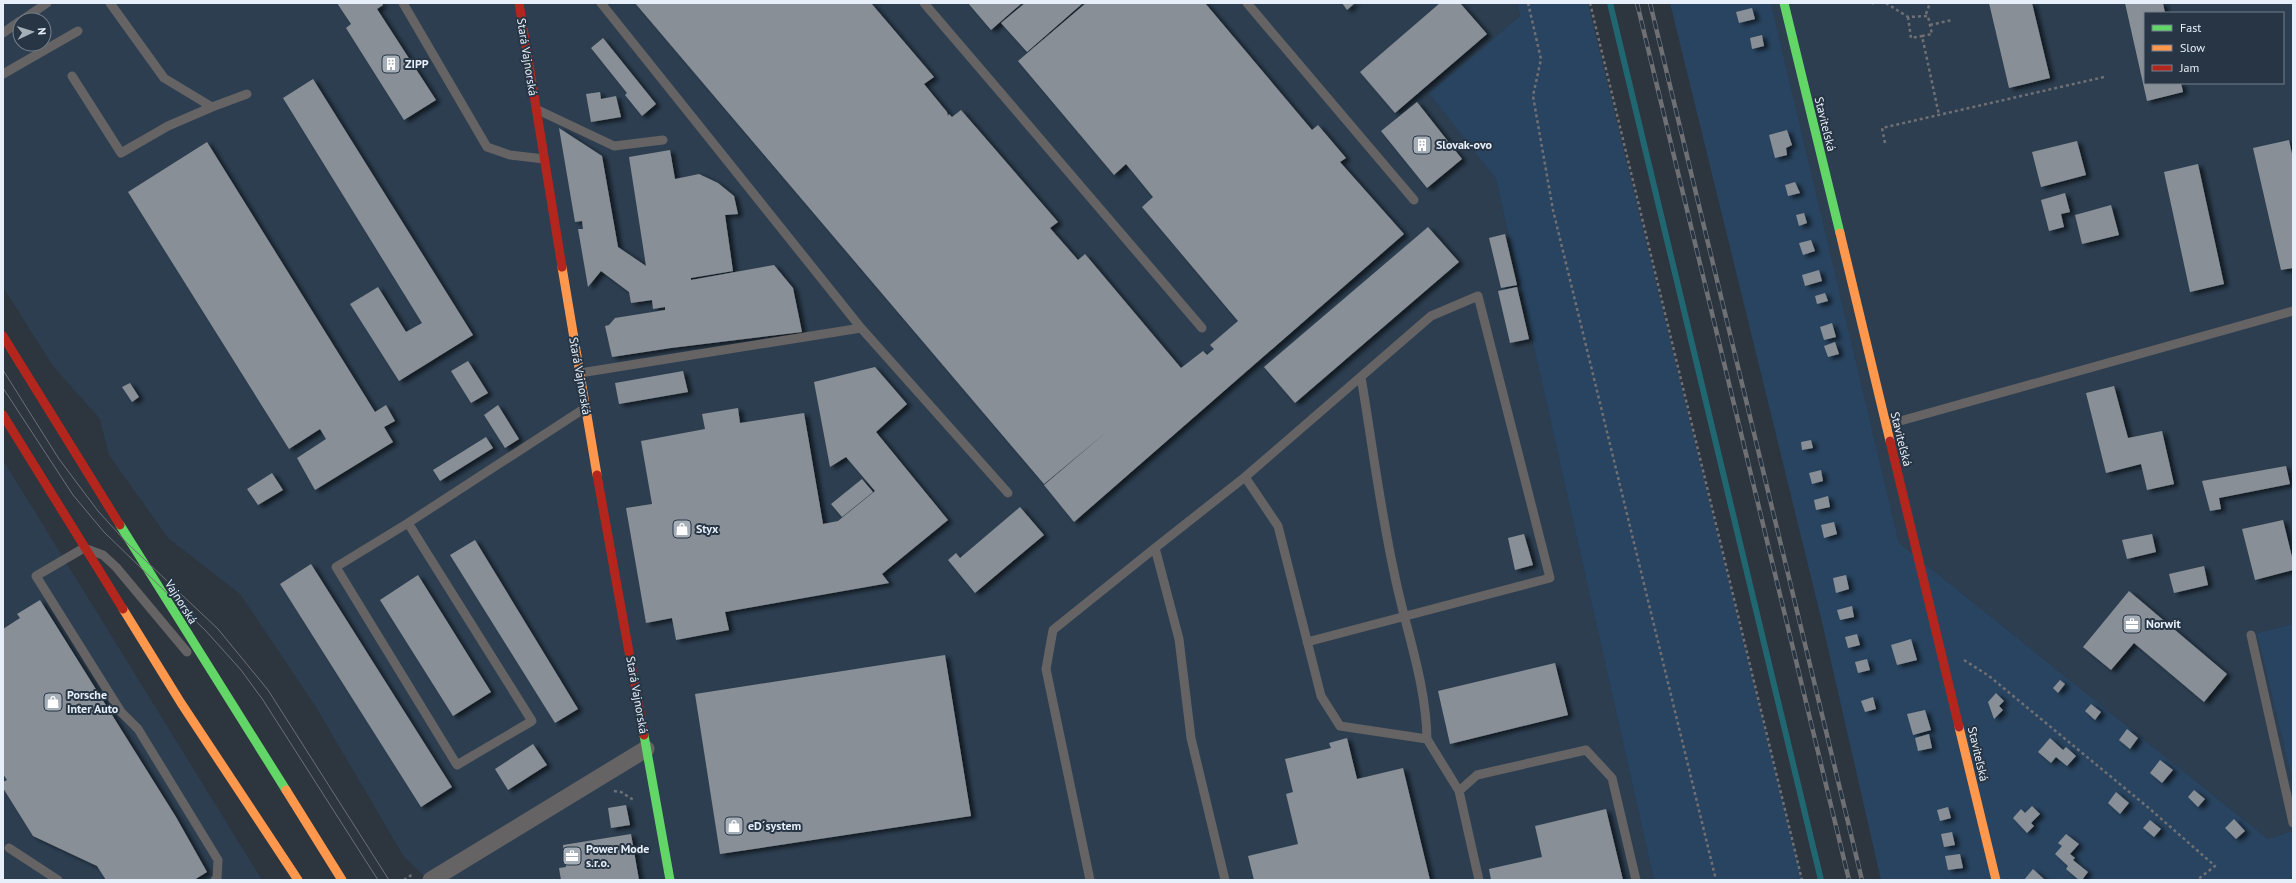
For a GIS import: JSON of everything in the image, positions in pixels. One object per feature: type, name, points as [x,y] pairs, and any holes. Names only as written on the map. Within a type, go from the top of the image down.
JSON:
[{"type":"street","name":"Stará Vajnorská","points":[[519,3],[585,408],[670,880]]},
{"type":"street","name":"Staviteľská","points":[[1784,3],[1885,426],[1996,880]]},
{"type":"street","name":"Vajnorská","points":[[3,336],[152,578],[342,880]]},
{"type":"street","points":[[3,415],[181,703],[243,794],[298,880]]},
{"type":"street","name":"Stará Vajnorská","points":[[431,880],[646,749]]},
{"type":"lane","points":[[34,12],[46,3]]},
{"type":"lane","points":[[110,3],[164,78],[212,107]]},
{"type":"lane","points":[[403,3],[486,147],[510,155],[544,159]]},
{"type":"lane","points":[[601,3],[861,328],[1008,493]]},
{"type":"lane","points":[[924,3],[1202,328]]},
{"type":"lane","points":[[1247,3],[1414,200]]},
{"type":"lane","points":[[3,33],[12,27]]},
{"type":"lane","points":[[3,74],[78,31]]},
{"type":"lane","points":[[72,76],[121,153],[168,126],[247,94]]},
{"type":"lane","points":[[535,108],[614,146],[663,140]]},
{"type":"lane","points":[[1089,880],[1046,668],[1053,630],[1245,476],[1431,316],[1478,296],[1550,578],[1307,642]]},
{"type":"lane","points":[[1885,426],[2293,311]]},
{"type":"lane","points":[[580,373],[861,328]]},
{"type":"lane","points":[[1361,377],[1394,573],[1406,616],[1427,712],[1427,738],[1458,791],[1479,880]]},
{"type":"lane","points":[[408,523],[532,721],[457,765],[336,567],[408,523],[585,408]]},
{"type":"lane","points":[[1245,476],[1278,526],[1321,696],[1340,726],[1427,738]]},
{"type":"lane","points":[[215,880],[217,879],[218,860],[138,729],[121,712],[36,576],[84,548],[103,555],[116,567],[242,720]]},
{"type":"lane","points":[[1155,548],[1179,639],[1191,738],[1225,880]]},
{"type":"lane","points":[[2251,635],[2293,823]]},
{"type":"lane","points":[[1458,791],[1478,775],[1586,750],[1612,778],[1636,880]]},
{"type":"lane","points":[[9,848],[58,880]]},
{"type":"path","points":[[1528,3],[1541,59],[1532,96],[1553,210],[1716,880]]},
{"type":"path","points":[[1590,3],[1802,880]]},
{"type":"path","points":[[1886,3],[1908,17],[1926,14]]},
{"type":"path","points":[[1908,17],[1911,38],[1932,34],[1928,16],[1926,14],[1930,3]]},
{"type":"path","points":[[1930,25],[1952,20]]},
{"type":"path","points":[[1922,36],[1939,115]]},
{"type":"path","points":[[1885,143],[1882,128],[2104,77]]},
{"type":"path","points":[[1989,676],[2150,809],[2215,866],[2198,880]]},
{"type":"path","points":[[609,790],[621,792],[636,802]]},
{"type":"shaded area","points":[[3,3],[1517,3],[1520,16],[1430,93],[1496,179],[1654,880],[428,880],[404,857],[316,707],[240,594],[168,538],[109,455],[100,419],[53,366],[3,287]]},
{"type":"shaded area","points":[[1517,3],[1588,3],[1802,880],[1654,880],[1496,179],[1429,93],[1520,16]]},
{"type":"shaded area","points":[[1670,3],[1771,3],[1899,543],[2268,839],[2293,831],[2293,880],[1881,880],[1821,618]]},
{"type":"shaded area","points":[[1771,3],[2293,3],[2293,624],[2257,633],[2293,783],[2293,831],[2268,839],[1899,543]]},
{"type":"shaded area","points":[[3,460],[262,880],[3,880]]},
{"type":"shaded area","points":[[2293,624],[2293,783],[2257,633]]},
{"type":"building","name":"ZIPP","points":[[337,3],[382,3],[383,5],[377,9],[436,100],[404,120],[346,28],[351,24]]},
{"type":"building","points":[[635,3],[871,3],[934,77],[924,84],[947,112],[948,116],[949,114],[952,117],[961,110],[1058,222],[1050,228],[1078,260],[1085,254],[1181,368],[1203,351],[1207,355],[1214,349],[1210,345],[1238,321],[1142,207],[1153,197],[1126,164],[1114,175],[1018,61],[1086,3],[1205,3],[1312,130],[1318,125],[1346,158],[1340,162],[1404,234],[1074,522],[1044,485],[1110,429],[1044,484]]},
{"type":"building","points":[[968,3],[1022,3],[991,30]]},
{"type":"building","points":[[1025,3],[1083,3],[1027,52],[1001,23]]},
{"type":"building","points":[[1342,3],[1355,3],[1347,10]]},
{"type":"building","points":[[1440,3],[1460,3],[1487,34],[1395,113],[1360,72]]},
{"type":"building","points":[[1989,3],[2032,3],[2050,78],[2009,88]]},
{"type":"building","points":[[2125,3],[2163,3],[2165,12],[2144,12],[2144,84],[2181,84],[2183,92],[2147,101]]},
{"type":"building","points":[[1752,8],[1755,19],[1739,23],[1736,12]]},
{"type":"building","points":[[1762,35],[1764,46],[1752,49],[1750,38]]},
{"type":"building","points":[[603,38],[656,104],[642,116],[625,95],[627,93],[591,48]]},
{"type":"building","points":[[313,79],[473,335],[399,381],[350,304],[378,287],[406,332],[422,323],[283,98]]},
{"type":"building","points":[[600,92],[601,99],[616,96],[621,117],[591,122],[586,94]]},
{"type":"building","name":"Slovak-ovo","points":[[1417,102],[1462,159],[1427,188],[1381,131]]},
{"type":"building","points":[[559,128],[602,156],[618,247],[646,266],[629,157],[670,150],[675,179],[699,174],[718,183],[734,196],[738,214],[725,215],[733,271],[691,278],[691,280],[774,265],[793,288],[802,332],[671,348],[612,357],[605,326],[609,325],[615,318],[665,310],[665,307],[653,309],[652,300],[631,303],[629,292],[601,271],[588,287],[578,229],[583,229],[582,221],[575,222]]},
{"type":"building","points":[[1787,130],[1792,145],[1786,148],[1787,155],[1775,158],[1769,135]]},
{"type":"building","points":[[2289,140],[2293,159],[2293,268],[2281,270],[2253,148]]},
{"type":"building","points":[[2077,141],[2086,175],[2041,187],[2032,152]]},
{"type":"building","points":[[207,142],[375,412],[386,405],[395,421],[384,427],[393,442],[315,490],[297,458],[326,439],[320,429],[289,449],[128,192]]},
{"type":"building","points":[[2198,164],[2224,284],[2190,292],[2164,172]]},
{"type":"building","points":[[1795,182],[1800,193],[1788,196],[1785,185]]},
{"type":"building","points":[[2065,193],[2070,212],[2061,214],[2064,227],[2049,231],[2041,200]]},
{"type":"building","points":[[2111,205],[2119,235],[2082,244],[2075,215]]},
{"type":"building","points":[[1804,213],[1807,223],[1799,226],[1796,215]]},
{"type":"building","points":[[1428,227],[1459,262],[1295,403],[1264,367]]},
{"type":"building","points":[[1505,234],[1517,285],[1501,288],[1489,238]]},
{"type":"building","points":[[1811,240],[1815,251],[1803,255],[1799,243]]},
{"type":"building","points":[[1819,270],[1822,281],[1805,286],[1802,275]]},
{"type":"building","points":[[1517,287],[1529,339],[1510,343],[1498,291]]},
{"type":"building","points":[[1825,293],[1828,301],[1817,304],[1815,296]]},
{"type":"building","points":[[1832,323],[1836,337],[1824,340],[1820,327]]},
{"type":"building","points":[[1835,342],[1839,354],[1828,357],[1824,346]]},
{"type":"building","points":[[468,361],[488,393],[471,403],[451,371]]},
{"type":"building","points":[[875,367],[907,404],[876,432],[948,520],[882,574],[889,583],[725,612],[729,630],[676,640],[672,618],[646,623],[626,508],[652,504],[641,441],[705,429],[702,414],[738,408],[740,423],[804,413],[823,524],[838,521],[875,491],[846,457],[830,467],[814,382]]},
{"type":"building","points":[[683,371],[688,392],[619,404],[615,383]]},
{"type":"building","points":[[130,383],[139,397],[132,402],[122,387]]},
{"type":"building","points":[[2114,386],[2128,438],[2162,431],[2174,484],[2147,490],[2141,464],[2106,473],[2086,393]]},
{"type":"building","points":[[498,405],[519,439],[505,448],[484,415]]},
{"type":"building","points":[[486,437],[493,448],[440,481],[433,470]]},
{"type":"building","points":[[1811,440],[1813,448],[1802,450],[1801,442]]},
{"type":"building","points":[[2286,466],[2290,484],[2219,498],[2221,509],[2210,511],[2202,481]]},
{"type":"building","points":[[1821,470],[1823,481],[1812,484],[1809,473]]},
{"type":"building","points":[[272,473],[283,490],[258,505],[247,489]]},
{"type":"building","points":[[862,479],[873,492],[842,517],[831,504]]},
{"type":"building","points":[[1828,496],[1830,507],[1816,510],[1814,500]]},
{"type":"building","points":[[1020,507],[1044,535],[975,593],[948,560],[956,553],[960,558]]},
{"type":"building","points":[[2283,520],[2293,561],[2293,570],[2255,580],[2242,529]]},
{"type":"building","points":[[1834,522],[1837,534],[1824,538],[1821,525]]},
{"type":"building","points":[[1524,534],[1533,565],[1515,570],[1508,538]]},
{"type":"building","points":[[2152,534],[2156,552],[2127,559],[2122,540]]},
{"type":"building","points":[[475,540],[578,709],[555,723],[450,555]]},
{"type":"building","points":[[311,564],[452,787],[421,807],[280,584]]},
{"type":"building","points":[[2204,566],[2208,585],[2174,593],[2169,574]]},
{"type":"building","points":[[418,575],[491,692],[453,716],[380,600]]},
{"type":"building","points":[[1846,575],[1849,589],[1836,593],[1833,578]]},
{"type":"building","points":[[2129,591],[2227,674],[2204,702],[2134,643],[2111,670],[2083,647]]},
{"type":"building","name":"Porsche Inter Auto","points":[[40,600],[176,817],[207,872],[194,880],[106,880],[97,866],[33,836],[3,788],[3,782],[7,780],[3,774],[3,629],[20,618],[17,614]]},
{"type":"building","points":[[1852,606],[1854,617],[1840,620],[1837,610]]},
{"type":"building","points":[[1857,634],[1860,645],[1848,648],[1845,637]]},
{"type":"building","points":[[1911,639],[1917,660],[1897,665],[1891,645]]},
{"type":"building","points":[[945,655],[971,816],[720,854],[695,694]]},
{"type":"building","points":[[1867,659],[1870,670],[1858,673],[1855,662]]},
{"type":"building","points":[[1555,663],[1568,715],[1450,744],[1438,691]]},
{"type":"building","points":[[2060,680],[2065,684],[2058,693],[2053,688]]},
{"type":"building","points":[[1996,693],[2004,701],[1999,706],[2003,710],[1994,719],[1988,702]]},
{"type":"building","points":[[1873,697],[1876,709],[1865,712],[1861,701]]},
{"type":"building","points":[[2091,704],[2101,712],[2095,720],[2085,711]]},
{"type":"building","points":[[1925,710],[1931,730],[1913,735],[1907,714]]},
{"type":"building","points":[[2127,729],[2138,738],[2130,749],[2119,740]]},
{"type":"building","points":[[1929,734],[1932,748],[1918,751],[1915,738]]},
{"type":"building","points":[[1347,738],[1357,779],[1403,768],[1430,880],[1254,880],[1248,856],[1298,844],[1286,794],[1293,792],[1285,759],[1331,748],[1329,743]]},
{"type":"building","points":[[2050,738],[2063,750],[2066,747],[2076,756],[2067,766],[2056,757],[2051,763],[2038,752]]},
{"type":"building","points":[[533,744],[547,765],[508,790],[495,769]]},
{"type":"building","points":[[2160,760],[2173,770],[2162,783],[2150,773]]},
{"type":"building","points":[[2194,790],[2205,799],[2198,807],[2188,797]]},
{"type":"building","points":[[2116,792],[2129,803],[2120,814],[2108,803]]},
{"type":"building","points":[[626,805],[630,825],[611,828],[608,808]]},
{"type":"building","points":[[2032,806],[2040,814],[2031,823],[2034,826],[2027,833],[2013,818],[2021,809],[2025,813]]},
{"type":"building","points":[[1948,807],[1951,818],[1940,821],[1937,810]]},
{"type":"building","points":[[1606,809],[1623,880],[1491,880],[1489,869],[1542,857],[1535,826]]},
{"type":"building","points":[[2234,819],[2245,831],[2236,839],[2225,828]]},
{"type":"building","points":[[2150,820],[2161,829],[2154,837],[2143,828]]},
{"type":"building","points":[[1952,832],[1955,845],[1944,847],[1941,834]]},
{"type":"building","points":[[631,834],[639,880],[561,880],[559,868],[566,867],[563,845]]},
{"type":"building","points":[[2066,834],[2079,844],[2070,854],[2075,858],[2073,860],[2088,872],[2082,880],[2079,880],[2066,869],[2068,866],[2055,854],[2062,846],[2058,843]]},
{"type":"building","points":[[1960,854],[1963,868],[1948,870],[1945,856]]},
{"type":"building","points":[[2033,869],[2045,880],[2024,880]]},
{"type":"waterway","points":[[1610,3],[1821,880]]},
{"type":"tram line","points":[[3,370],[59,459],[98,511],[128,544],[218,629],[268,690],[389,880]]},
{"type":"tram line","points":[[3,388],[73,495],[104,532],[206,631],[241,670],[263,700],[378,880]]},
{"type":"railway","points":[[1637,3],[1849,880]]},
{"type":"railway","points":[[1650,3],[1862,880]]},
{"type":"traffic: fast","points":[[1784,3],[1840,233]]},
{"type":"traffic: fast","points":[[120,525],[286,790]]},
{"type":"traffic: fast","points":[[644,735],[670,880]]},
{"type":"traffic: slow","points":[[1840,233],[1890,441]]},
{"type":"traffic: slow","points":[[562,267],[597,475]]},
{"type":"traffic: slow","points":[[123,609],[181,703],[298,880]]},
{"type":"traffic: slow","points":[[1959,727],[1996,880]]},
{"type":"traffic: slow","points":[[286,790],[342,880]]},
{"type":"traffic: jam","points":[[519,3],[562,267]]},
{"type":"traffic: jam","points":[[3,336],[120,525]]},
{"type":"traffic: jam","points":[[3,415],[123,609]]},
{"type":"traffic: jam","points":[[1890,441],[1959,727]]},
{"type":"traffic: jam","points":[[597,475],[644,735]]},
{"type":"place","name":"ZIPP","points":[[391,64]]},
{"type":"place","name":"Slovak-ovo","points":[[1422,145]]},
{"type":"place","name":"Styx","points":[[682,529]]},
{"type":"place","name":"Norwit","points":[[2132,624]]},
{"type":"place","name":"Porsche Inter Auto","points":[[53,702]]},
{"type":"place","name":"eD´system","points":[[734,826]]},
{"type":"place","name":"Power Mode s.r.o.","points":[[572,856]]}]
